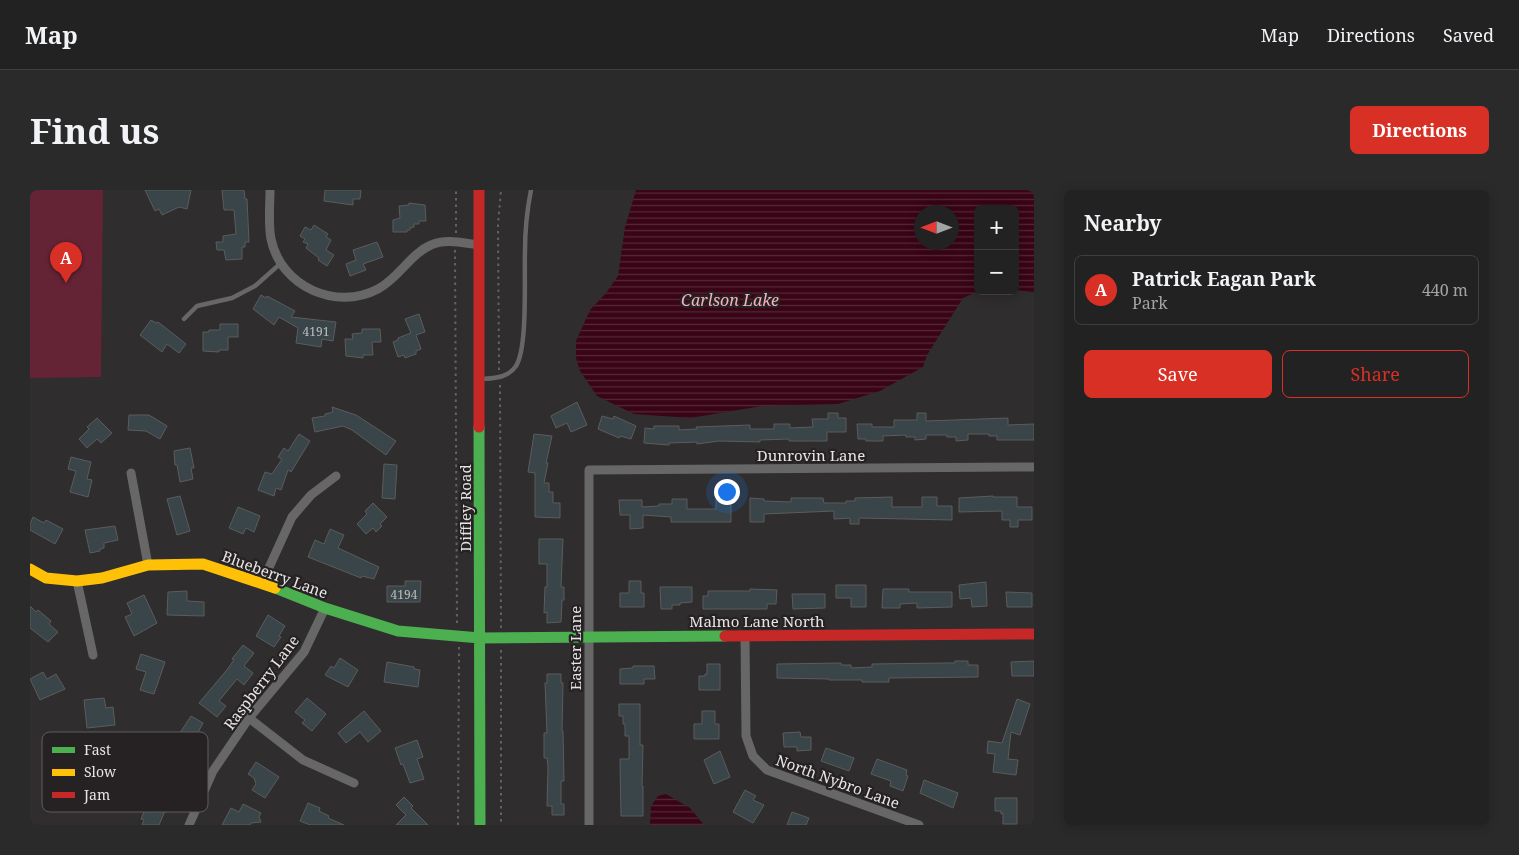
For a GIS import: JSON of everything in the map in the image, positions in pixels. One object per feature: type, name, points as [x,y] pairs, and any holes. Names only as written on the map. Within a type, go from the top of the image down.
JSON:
[{"type":"street","points":[[270,190],[270,234],[274,250],[281,263],[291,276],[307,288],[328,296],[360,296],[379,288],[396,276],[425,248],[440,242],[456,242],[479,246]]},
{"type":"street","name":"Diffley Road","points":[[479,190],[480,825]]},
{"type":"street","name":"Dunrovin Lane","points":[[589,470],[1034,467]]},
{"type":"street","name":"Easter Lane","points":[[589,470],[590,825]]},
{"type":"street","points":[[131,473],[148,564]]},
{"type":"street","points":[[262,583],[292,517],[311,495],[336,476]]},
{"type":"street","name":"Blueberry Lane","points":[[30,569],[46,578],[77,581],[102,578],[148,564],[203,564],[262,583],[325,608],[398,631],[480,638]]},
{"type":"street","points":[[77,581],[93,655]]},
{"type":"street","name":"Raspberry Lane","points":[[208,782],[213,771],[249,718],[304,652],[325,608]]},
{"type":"street","name":"Malmo Lane North","points":[[480,638],[1034,634]]},
{"type":"street","name":"North Nybro Lane","points":[[745,636],[746,736],[753,756],[767,770],[919,825]]},
{"type":"street","points":[[249,718],[303,760],[354,783]]},
{"type":"street","name":"Raspberry Lane","points":[[189,825],[195,812]]},
{"type":"lane","points":[[480,379],[500,377],[510,373],[521,357],[525,250],[531,190]]},
{"type":"lane","points":[[184,320],[197,306],[232,298],[255,286],[281,263]]},
{"type":"path","points":[[456,190],[457,624],[459,636],[458,825]]},
{"type":"path","points":[[501,190],[498,224],[502,825]]},
{"type":"shaded area","points":[[30,190],[103,190],[101,377],[30,378]]},
{"type":"water","name":"Carlson Lake","points":[[636,190],[1034,190],[1034,292],[1019,290],[1019,205],[974,205],[974,293],[963,298],[927,355],[923,367],[880,391],[838,404],[762,406],[690,418],[634,414],[597,396],[580,371],[576,358],[576,341],[590,310],[606,293],[618,276],[625,227]]},
{"type":"water","points":[[666,794],[690,808],[704,825],[650,825],[651,806],[658,796]]},
{"type":"building","points":[[145,190],[191,190],[187,209],[179,207],[162,215],[159,209],[155,211]]},
{"type":"building","points":[[222,190],[244,190],[245,199],[247,199],[249,242],[245,242],[245,247],[242,247],[242,259],[226,260],[224,250],[217,250],[216,242],[223,242],[223,236],[236,234],[234,210],[224,210]]},
{"type":"building","points":[[325,190],[361,190],[360,199],[353,199],[353,205],[324,201]]},
{"type":"building","points":[[409,203],[425,205],[426,221],[419,221],[419,224],[414,224],[414,227],[407,230],[407,232],[393,232],[393,220],[400,218],[399,206],[409,205]]},
{"type":"building","points":[[314,225],[328,234],[326,237],[331,240],[326,250],[334,255],[327,266],[306,248],[308,244],[303,242],[305,239],[300,236],[305,227],[311,230]]},
{"type":"building","points":[[377,242],[383,257],[363,264],[366,270],[350,276],[346,264],[356,260],[353,250]]},
{"type":"building","points":[[261,295],[266,298],[267,296],[295,311],[291,317],[336,322],[333,341],[322,339],[321,347],[296,343],[298,328],[279,317],[274,325],[253,309]]},
{"type":"building","points":[[419,314],[425,332],[416,335],[421,349],[416,351],[416,354],[405,358],[404,355],[398,357],[393,342],[411,333],[405,319]]},
{"type":"building","points":[[151,320],[156,323],[158,322],[186,344],[179,353],[167,344],[162,352],[140,335]]},
{"type":"building","points":[[220,324],[238,324],[238,337],[228,337],[228,350],[219,350],[219,352],[203,351],[203,332],[220,330]]},
{"type":"building","points":[[362,329],[380,329],[381,342],[372,342],[373,355],[363,355],[363,358],[346,356],[345,339],[353,339],[352,334],[362,333]]},
{"type":"building","points":[[577,402],[587,425],[571,432],[567,423],[556,428],[551,416]]},
{"type":"building","points":[[332,407],[356,415],[396,441],[386,455],[352,430],[343,426],[315,432],[312,418],[325,416],[325,414],[333,412]]},
{"type":"building","points":[[828,413],[838,413],[838,418],[846,418],[846,432],[827,432],[827,441],[789,441],[789,439],[760,440],[760,442],[669,443],[669,445],[644,443],[645,428],[654,429],[654,426],[679,426],[679,430],[697,429],[696,427],[750,425],[750,429],[774,429],[774,424],[790,424],[790,428],[813,427],[812,419],[828,419]]},
{"type":"building","points":[[917,413],[926,413],[926,421],[1008,418],[1008,425],[1034,424],[1034,440],[997,440],[997,436],[989,436],[989,434],[968,434],[968,440],[956,441],[956,437],[947,437],[947,435],[926,435],[926,439],[915,440],[915,437],[906,437],[906,435],[883,436],[883,441],[858,439],[857,424],[872,424],[872,427],[894,427],[894,420],[917,420]]},
{"type":"building","points":[[129,415],[149,415],[167,426],[160,439],[146,431],[128,430]]},
{"type":"building","points":[[602,416],[613,419],[614,416],[636,426],[631,439],[620,436],[619,438],[598,429]]},
{"type":"building","points":[[97,418],[112,433],[101,443],[97,439],[87,448],[79,439],[89,429],[87,427]]},
{"type":"building","points":[[299,434],[310,441],[291,472],[288,470],[281,490],[276,488],[274,496],[258,490],[265,472],[272,474],[282,459],[278,457],[284,448],[288,451]]},
{"type":"building","points":[[534,434],[552,436],[544,483],[549,483],[549,492],[553,492],[553,503],[560,503],[560,518],[535,517],[535,473],[528,472]]},
{"type":"building","points":[[190,448],[194,468],[191,468],[193,479],[180,482],[177,465],[175,465],[174,451]]},
{"type":"building","points":[[71,457],[91,462],[87,479],[92,480],[88,497],[70,492],[76,471],[68,469]]},
{"type":"building","points":[[384,464],[397,465],[395,499],[382,498]]},
{"type":"building","points":[[180,496],[190,531],[177,535],[167,499]]},
{"type":"building","points":[[892,497],[892,507],[922,507],[922,497],[937,497],[937,506],[952,506],[952,520],[859,518],[859,524],[850,524],[850,518],[834,519],[834,511],[764,514],[764,522],[750,522],[750,498],[764,499],[764,501],[791,502],[791,498],[823,498],[824,503],[846,503],[846,501],[855,501],[855,498]]},
{"type":"building","points":[[1017,497],[1017,507],[1032,507],[1032,520],[1018,520],[1018,527],[1010,527],[1010,520],[1002,520],[1002,511],[959,512],[959,498]]},
{"type":"building","points":[[731,498],[731,522],[671,522],[671,517],[643,515],[643,528],[630,529],[630,515],[620,515],[619,500],[642,500],[642,507],[672,504],[672,499],[687,499],[687,509],[716,509],[716,499]]},
{"type":"building","points":[[373,503],[387,517],[380,524],[382,526],[376,532],[373,528],[366,534],[357,524],[367,514],[365,511]]},
{"type":"building","points":[[238,507],[260,516],[254,532],[246,528],[243,534],[229,528]]},
{"type":"building","points":[[33,517],[44,523],[46,520],[63,529],[55,544],[30,530]]},
{"type":"building","points":[[115,526],[118,540],[104,543],[104,548],[100,549],[100,551],[90,553],[85,530]]},
{"type":"building","points":[[330,529],[344,535],[338,548],[379,567],[374,579],[362,576],[361,578],[308,557],[315,540],[324,544]]},
{"type":"building","points":[[539,539],[563,539],[561,587],[564,587],[564,600],[562,600],[561,622],[547,623],[547,612],[544,613],[547,564],[539,564]]},
{"type":"building","points":[[405,581],[421,581],[420,602],[387,602],[387,586],[405,586]]},
{"type":"building","points":[[629,581],[641,581],[641,593],[644,593],[644,607],[620,607],[620,593],[629,593]]},
{"type":"building","points":[[986,582],[987,606],[972,607],[971,598],[960,599],[959,585]]},
{"type":"building","points":[[836,585],[866,585],[866,607],[851,607],[851,598],[836,598]]},
{"type":"building","points":[[660,587],[692,587],[692,602],[672,605],[672,609],[661,609]]},
{"type":"building","points":[[750,589],[777,590],[776,604],[767,604],[767,609],[703,609],[703,596],[708,596],[708,591],[750,591]]},
{"type":"building","points":[[883,589],[909,589],[909,592],[952,592],[952,607],[917,608],[917,603],[900,604],[900,608],[882,608]]},
{"type":"building","points":[[187,591],[187,601],[204,602],[204,616],[167,615],[168,592]]},
{"type":"building","points":[[1006,592],[1032,593],[1032,607],[1007,607]]},
{"type":"building","points":[[792,594],[825,594],[825,608],[793,609]]},
{"type":"building","points":[[144,595],[157,623],[134,636],[125,617],[132,614],[127,603]]},
{"type":"building","points":[[30,606],[51,621],[49,624],[58,632],[48,642],[30,628]]},
{"type":"building","points":[[268,615],[285,626],[279,636],[281,637],[274,647],[256,636]]},
{"type":"building","points":[[243,645],[254,653],[244,666],[253,673],[244,685],[237,679],[219,701],[226,706],[217,717],[199,703],[226,671],[234,660],[232,659]]},
{"type":"building","points":[[141,654],[165,662],[154,694],[140,690],[146,672],[136,669]]},
{"type":"building","points":[[340,658],[358,670],[348,687],[325,675],[331,666],[334,668]]},
{"type":"building","points":[[955,661],[968,661],[968,665],[978,665],[978,677],[889,678],[889,682],[777,678],[777,664],[841,663],[841,665],[851,665],[851,668],[872,667],[872,664],[955,663]]},
{"type":"building","points":[[1034,661],[1034,676],[1012,676],[1011,662]]},
{"type":"building","points":[[387,662],[414,667],[414,669],[420,670],[418,687],[384,682]]},
{"type":"building","points":[[707,664],[720,664],[720,690],[699,690],[699,676],[707,674]]},
{"type":"building","points":[[633,666],[654,666],[655,679],[644,679],[644,684],[620,684],[620,669],[633,668]]},
{"type":"building","points":[[43,672],[47,679],[56,674],[65,689],[40,700],[30,679]]},
{"type":"building","points":[[547,674],[561,674],[561,683],[563,683],[564,781],[561,781],[561,804],[564,804],[564,815],[552,815],[552,806],[547,806],[548,767],[547,758],[544,758],[544,733],[547,733],[545,683],[547,683]]},
{"type":"building","points":[[104,698],[106,708],[113,707],[115,725],[87,728],[84,700]]},
{"type":"building","points":[[307,698],[326,714],[312,731],[302,723],[305,720],[295,712]]},
{"type":"building","points":[[1017,699],[1030,704],[1020,735],[1011,732],[1008,759],[1018,760],[1016,775],[993,772],[995,754],[987,753],[988,741],[1002,743]]},
{"type":"building","points":[[619,704],[640,704],[640,745],[643,745],[643,816],[621,816],[620,759],[629,759],[629,736],[625,736],[623,716],[619,716]]},
{"type":"building","points":[[364,711],[381,731],[368,742],[360,732],[346,743],[338,733]]},
{"type":"building","points":[[702,711],[715,711],[715,724],[719,724],[719,739],[694,739],[694,724],[702,724]]},
{"type":"building","points":[[191,716],[203,723],[198,732],[181,732]]},
{"type":"building","points":[[800,732],[801,737],[811,737],[811,750],[797,751],[797,747],[784,747],[783,733]]},
{"type":"building","points":[[417,740],[423,757],[417,759],[424,779],[410,783],[395,748]]},
{"type":"building","points":[[826,748],[854,758],[849,771],[821,761]]},
{"type":"building","points":[[720,751],[730,777],[714,784],[704,760]]},
{"type":"building","points":[[877,759],[907,770],[906,775],[908,776],[903,791],[890,786],[891,781],[871,774]]},
{"type":"building","points":[[256,762],[279,777],[265,798],[252,790],[256,784],[254,778],[248,774]]},
{"type":"building","points":[[924,780],[958,793],[953,808],[920,793]]},
{"type":"building","points":[[745,790],[756,796],[753,800],[764,805],[753,823],[733,812]]},
{"type":"building","points":[[404,797],[413,806],[411,808],[428,825],[396,825],[406,815],[396,805]]},
{"type":"building","points":[[995,798],[1017,798],[1017,824],[1003,824],[1003,813],[995,811]]},
{"type":"building","points":[[308,803],[320,808],[319,811],[329,816],[328,818],[344,825],[310,825],[300,821]]},
{"type":"building","points":[[243,804],[261,813],[259,817],[261,822],[251,823],[250,825],[222,825],[231,808],[239,812]]},
{"type":"building","points":[[144,812],[164,812],[159,825],[142,825],[144,820],[141,819]]},
{"type":"building","points":[[792,812],[809,818],[806,825],[787,825]]},
{"type":"traffic: fast","points":[[479,427],[480,825]]},
{"type":"traffic: fast","points":[[275,588],[325,608],[398,631],[480,638],[725,636]]},
{"type":"traffic: slow","points":[[30,569],[46,578],[77,581],[102,578],[148,565],[203,564],[275,588]]},
{"type":"traffic: jam","points":[[479,190],[479,427]]},
{"type":"traffic: jam","points":[[725,636],[1034,634]]},
{"type":"place","name":"Patrick Eagan Park","points":[[66,283]]}]
